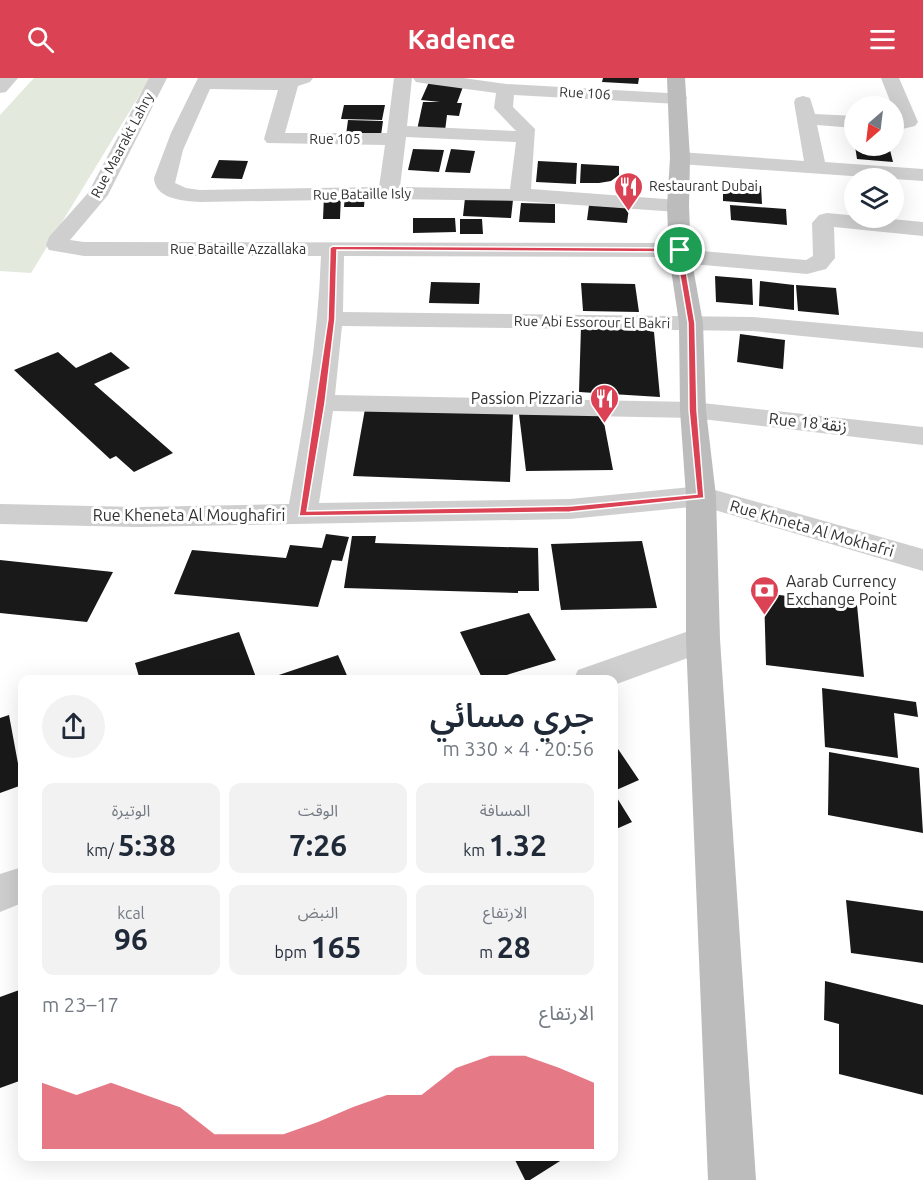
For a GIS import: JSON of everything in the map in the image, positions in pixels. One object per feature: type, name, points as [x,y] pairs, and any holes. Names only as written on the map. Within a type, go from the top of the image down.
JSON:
[{"type":"main road","points":[[677,88],[680,253],[691,323],[693,410],[701,496],[703,639],[728,1178]]},
{"type":"street","points":[[0,88],[9,78]]},
{"type":"street","name":"Rue Maarakt Lahry","points":[[84,249],[63,247],[56,243],[97,195],[158,78]]},
{"type":"street","points":[[389,193],[403,78]]},
{"type":"street","name":"Rue 106","points":[[422,78],[506,89],[677,88]]},
{"type":"street","points":[[890,78],[897,96]]},
{"type":"street","points":[[206,81],[294,83]]},
{"type":"street","name":"Rue Bataille Isly","points":[[206,81],[163,177],[163,184],[181,194],[200,196],[389,193],[520,195],[678,206]]},
{"type":"street","name":"Rue 105","points":[[294,83],[282,105],[274,140],[396,135],[526,137]]},
{"type":"street","points":[[506,89],[503,108],[525,129],[520,195]]},
{"type":"street","points":[[833,189],[804,110],[844,119]]},
{"type":"street","points":[[680,158],[833,189],[923,229]]},
{"type":"street","points":[[833,189],[923,175]]},
{"type":"street","name":"Rue Bataille Azzallaka","points":[[84,249],[333,248],[680,253],[800,267],[813,266],[824,258],[824,221],[833,189]]},
{"type":"street","points":[[302,514],[321,403],[331,319],[333,248]]},
{"type":"street","name":"Rue Abi Essorour El Bakri","points":[[331,319],[753,324],[923,340]]},
{"type":"street","name":"Rue 18 زنقة","points":[[321,403],[693,410],[923,436]]},
{"type":"street","name":"Rue Kheneta Al Moughafiri","points":[[0,514],[138,517],[570,509],[701,496]]},
{"type":"street","name":"Rue Khneta Al Mokhafri","points":[[701,496],[923,560]]},
{"type":"street","points":[[604,675],[703,639]]},
{"type":"street","points":[[0,893],[18,886]]},
{"type":"shaded area","points":[[34,78],[150,78],[31,273],[0,271],[0,115]]},
{"type":"building","points":[[603,78],[639,78],[638,84],[602,82]]},
{"type":"building","points":[[429,82],[464,84],[457,103],[462,103],[459,116],[447,115],[445,131],[417,130],[423,102],[440,102],[421,100]]},
{"type":"building","points":[[344,105],[385,105],[382,120],[341,119]]},
{"type":"building","points":[[348,120],[383,121],[381,135],[346,135]]},
{"type":"building","points":[[413,149],[444,150],[439,172],[408,170]]},
{"type":"building","points":[[451,149],[475,151],[470,173],[445,172]]},
{"type":"building","points":[[857,156],[892,156],[893,162],[857,159]]},
{"type":"building","points":[[219,160],[248,161],[242,179],[211,178]]},
{"type":"building","points":[[538,161],[577,163],[576,184],[536,182]]},
{"type":"building","points":[[581,164],[619,166],[619,175],[611,181],[580,183]]},
{"type":"building","points":[[723,183],[761,186],[762,204],[723,201]]},
{"type":"building","points":[[341,194],[340,219],[323,219],[324,195]]},
{"type":"building","points":[[365,195],[364,207],[344,207],[345,196]]},
{"type":"building","points":[[465,198],[513,200],[511,218],[463,216]]},
{"type":"building","points":[[521,203],[555,204],[555,223],[519,222]]},
{"type":"building","points":[[589,205],[629,208],[627,223],[587,220]]},
{"type":"building","points":[[730,205],[786,209],[787,225],[731,220]]},
{"type":"building","points":[[413,218],[455,218],[456,232],[413,233]]},
{"type":"building","points":[[460,219],[482,219],[483,234],[460,234]]},
{"type":"building","points":[[715,276],[752,279],[753,305],[716,302]]},
{"type":"building","points":[[760,281],[794,285],[794,310],[759,306]]},
{"type":"building","points":[[431,282],[480,283],[479,304],[429,303]]},
{"type":"building","points":[[581,283],[635,284],[639,312],[583,311]]},
{"type":"building","points":[[796,285],[836,288],[839,315],[798,311]]},
{"type":"building","points":[[581,327],[634,327],[654,332],[660,397],[579,392]]},
{"type":"building","points":[[740,334],[785,340],[783,369],[737,362]]},
{"type":"building","points":[[58,352],[76,368],[111,352],[130,368],[94,384],[173,453],[134,472],[116,456],[110,459],[14,370]]},
{"type":"building","points":[[365,409],[513,414],[510,482],[353,476]]},
{"type":"building","points":[[602,412],[613,470],[526,471],[519,414]]},
{"type":"building","points":[[326,534],[349,537],[342,561],[332,560],[318,607],[174,594],[192,550],[286,558],[290,545],[322,548]]},
{"type":"building","points":[[352,536],[376,536],[375,543],[538,548],[539,591],[518,591],[518,593],[344,588]]},
{"type":"building","points":[[642,541],[657,608],[561,610],[551,544]]},
{"type":"building","points":[[0,560],[113,572],[87,622],[0,613]]},
{"type":"building","points":[[764,593],[857,605],[864,677],[766,665]]},
{"type":"building","points":[[529,613],[556,660],[506,675],[481,675],[460,632]]},
{"type":"building","points":[[239,632],[255,675],[139,675],[135,663]]},
{"type":"building","points":[[338,655],[347,675],[279,675]]},
{"type":"building","points":[[822,688],[916,702],[918,717],[894,713],[898,758],[825,747]]},
{"type":"building","points":[[9,715],[18,763],[18,786],[0,793],[0,718]]},
{"type":"building","points":[[618,749],[639,780],[618,789]]},
{"type":"building","points":[[829,752],[919,768],[923,833],[828,815]]},
{"type":"building","points":[[618,799],[632,822],[618,828]]},
{"type":"building","points":[[846,900],[923,911],[923,963],[851,953]]},
{"type":"building","points":[[825,981],[923,1005],[923,1095],[839,1074],[839,1024],[824,1020]]},
{"type":"building","points":[[18,990],[18,1081],[0,1088],[0,997]]},
{"type":"building","points":[[516,1161],[560,1161],[530,1180],[525,1180]]},
{"type":"place","name":"Restaurant Dubai","points":[[628,212]]},
{"type":"place","name":"Passion Pizzaria","points":[[604,424]]},
{"type":"place","name":"Aarab Currency Exchange Point","points":[[765,616]]},
{"type":"route","points":[[333,248],[680,250],[691,323],[693,410],[701,496],[570,509],[302,514],[321,403],[331,319],[333,248]]}]
